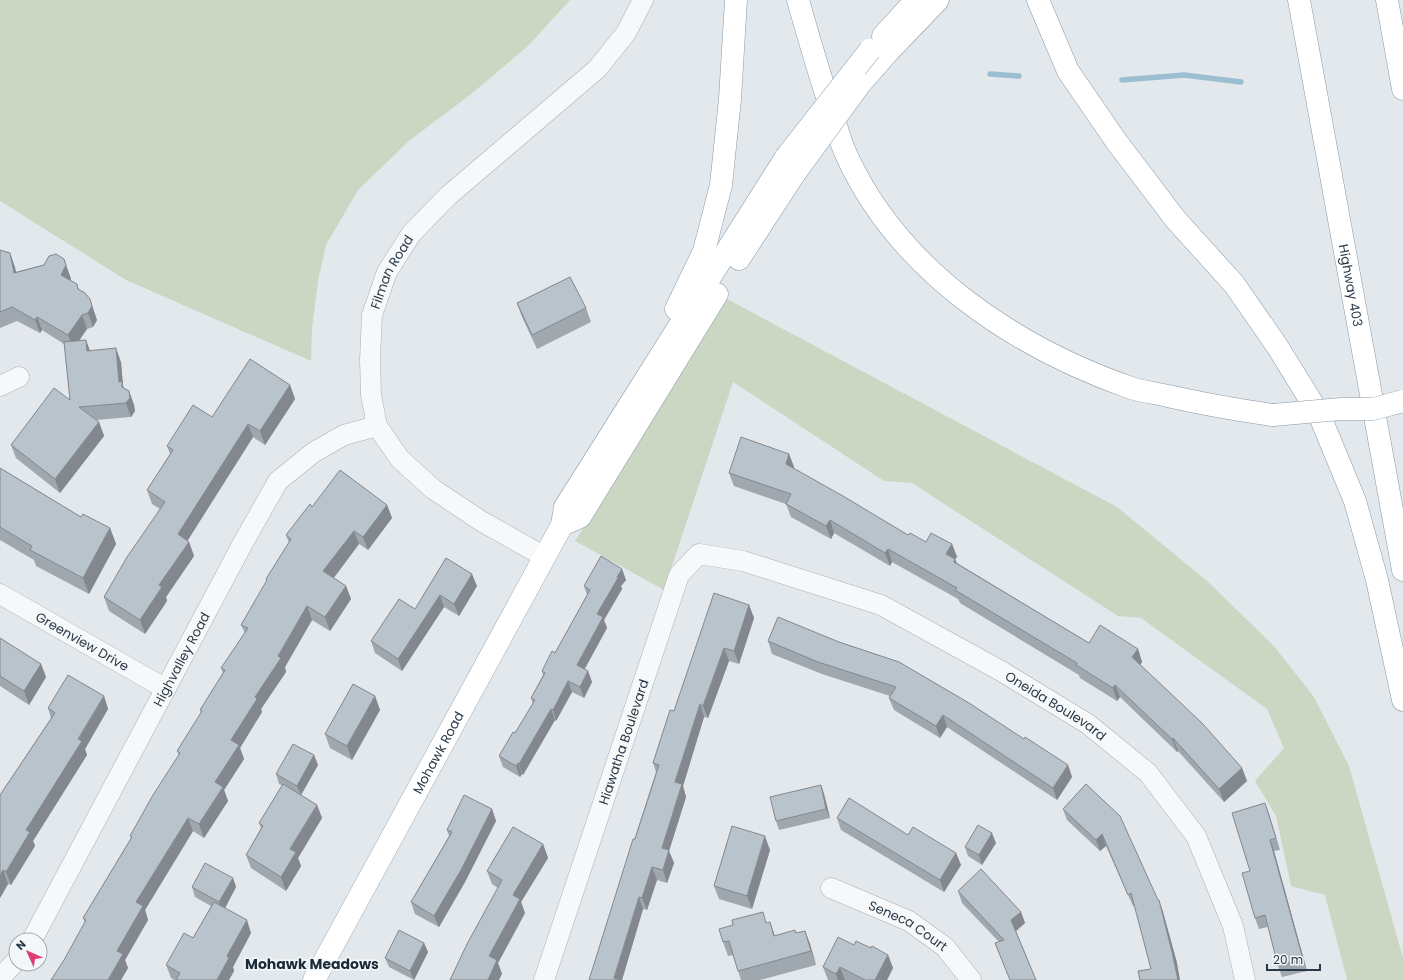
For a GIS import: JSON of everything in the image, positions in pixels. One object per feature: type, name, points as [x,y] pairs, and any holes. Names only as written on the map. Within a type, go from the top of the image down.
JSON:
[{"type":"main road","points":[[639,388],[704,251],[721,185],[730,99],[736,0]]},
{"type":"main road","points":[[798,0],[816,64],[846,154],[867,195],[902,242],[978,311],[1016,336],[1066,361],[1132,388],[1217,407],[1273,415],[1341,409],[1373,409],[1403,401]]},
{"type":"main road","points":[[639,388],[870,50],[916,0]]},
{"type":"main road","points":[[562,526],[580,517],[731,271],[791,165],[889,51],[938,0]]},
{"type":"main road","points":[[1038,0],[1068,71],[1116,141],[1176,220],[1234,284],[1277,346],[1320,414],[1355,501],[1377,580],[1403,700]]},
{"type":"main road","name":"Highway 403","points":[[1299,0],[1403,570]]},
{"type":"main road","points":[[1387,0],[1403,89]]},
{"type":"main road","name":"Mohawk Road","points":[[320,978],[562,526],[565,507],[639,388]]},
{"type":"street","name":"Filman Road","points":[[545,557],[481,521],[433,489],[400,459],[377,426],[371,395],[370,360],[372,315],[387,272],[411,234],[448,196],[597,69],[626,33],[643,0]]},
{"type":"street","points":[[0,386],[19,377]]},
{"type":"street","name":"Highvalley Road","points":[[36,932],[243,543],[278,482],[314,452],[338,438],[377,426]]},
{"type":"street","name":"Hiawatha Boulevard","points":[[544,980],[679,575],[699,554],[744,561]]},
{"type":"street","name":"Oneida Boulevard","points":[[744,561],[881,605],[1001,671],[1088,724],[1148,773],[1196,836],[1233,926],[1245,980]]},
{"type":"street","name":"Greenview Drive","points":[[0,594],[166,689]]},
{"type":"street","name":"Seneca Court","points":[[831,888],[909,921],[945,947],[972,980]]},
{"type":"street","points":[[0,978],[8,970]]},
{"type":"green space","points":[[0,0],[570,0],[528,46],[470,95],[410,140],[358,190],[326,245],[318,281],[312,328],[311,361],[126,280],[0,201]]},
{"type":"green space","points":[[727,299],[1117,507],[1206,580],[1274,646],[1314,697],[1349,766],[1403,958],[1403,980],[1347,980],[1325,895],[1291,886],[1276,816],[1255,781],[1284,748],[1267,709],[1141,618],[1118,616],[912,483],[884,481],[733,382],[664,590],[575,541]]},
{"type":"building","points":[[0,250],[10,253],[14,273],[44,265],[49,256],[56,254],[64,259],[66,265],[61,275],[77,284],[78,289],[85,293],[90,299],[92,306],[88,313],[82,315],[68,335],[37,317],[35,320],[12,307],[0,312]]},
{"type":"building","points":[[570,277],[586,308],[532,335],[517,303]]},
{"type":"building","points":[[86,340],[87,351],[116,348],[119,382],[122,381],[122,387],[129,391],[130,398],[126,403],[79,407],[99,422],[55,479],[11,445],[54,388],[70,400],[64,342]]},
{"type":"building","points":[[250,359],[290,385],[260,431],[248,424],[178,534],[189,542],[159,585],[162,587],[140,620],[104,597],[127,557],[165,502],[147,490],[173,450],[167,446],[193,405],[212,417]]},
{"type":"building","points":[[741,437],[789,454],[786,464],[908,535],[910,533],[926,542],[931,533],[952,544],[946,554],[955,559],[954,562],[1089,643],[1100,625],[1138,649],[1132,657],[1202,723],[1242,768],[1219,789],[1173,738],[1172,739],[1115,685],[1113,688],[1076,665],[1077,663],[955,590],[957,588],[888,549],[885,553],[830,520],[826,526],[786,504],[791,494],[729,473]]},
{"type":"building","points":[[0,468],[81,517],[83,514],[110,528],[83,578],[30,550],[32,546],[0,527]]},
{"type":"building","points":[[340,470],[387,505],[363,537],[354,531],[323,571],[346,586],[325,617],[307,606],[278,656],[281,658],[255,697],[257,699],[231,740],[239,745],[215,782],[223,787],[199,824],[188,818],[136,902],[143,906],[117,951],[123,954],[108,980],[51,980],[86,920],[83,918],[132,837],[130,836],[153,795],[180,753],[177,751],[225,670],[221,668],[248,628],[241,625],[267,580],[266,579],[291,539],[286,535],[310,504],[312,507]]},
{"type":"building","points":[[601,556],[622,569],[597,614],[603,617],[577,665],[588,671],[580,687],[568,681],[553,710],[551,709],[519,764],[518,763],[516,766],[499,756],[513,732],[515,733],[535,700],[531,698],[545,673],[542,671],[552,651],[555,653],[590,590],[584,586]]},
{"type":"building","points":[[446,558],[472,574],[454,604],[440,595],[398,659],[371,641],[399,599],[415,609]]},
{"type":"building","points":[[714,593],[749,605],[734,651],[724,648],[703,706],[700,704],[675,782],[682,784],[662,848],[669,850],[663,870],[652,867],[642,898],[639,897],[614,978],[620,980],[589,980],[633,839],[635,839],[659,765],[653,763],[670,710],[674,711]]},
{"type":"building","points":[[778,617],[839,642],[899,662],[969,703],[1024,739],[1025,737],[1068,765],[1053,788],[943,715],[936,726],[889,698],[896,687],[818,662],[768,641]]},
{"type":"building","points":[[0,638],[41,664],[24,691],[0,676]]},
{"type":"building","points":[[68,675],[104,696],[78,739],[82,741],[26,830],[30,832],[6,872],[3,870],[0,876],[0,795],[55,713],[48,708]]},
{"type":"building","points":[[353,684],[375,696],[347,746],[325,734]]},
{"type":"building","points":[[293,744],[314,755],[297,786],[276,774]]},
{"type":"building","points":[[283,784],[317,805],[290,849],[296,852],[281,877],[246,855],[263,826],[259,823]]},
{"type":"building","points":[[1086,784],[1120,816],[1159,900],[1178,980],[1140,980],[1138,971],[1151,969],[1131,893],[1128,895],[1102,834],[1096,840],[1063,809]]},
{"type":"building","points":[[821,785],[826,809],[776,821],[770,797]]},
{"type":"building","points":[[464,795],[492,809],[461,870],[434,916],[411,902],[452,832],[447,830]]},
{"type":"building","points":[[849,798],[908,835],[913,827],[956,853],[940,880],[837,818]]},
{"type":"building","points":[[1265,803],[1276,838],[1270,840],[1303,959],[1278,966],[1265,915],[1255,918],[1242,873],[1250,871],[1232,813]]},
{"type":"building","points":[[978,825],[992,833],[979,855],[965,847]]},
{"type":"building","points":[[732,826],[765,836],[747,896],[714,886]]},
{"type":"building","points":[[513,827],[543,844],[513,895],[520,899],[489,956],[497,960],[488,980],[450,980],[467,944],[502,880],[487,871]]},
{"type":"building","points":[[205,863],[233,878],[219,902],[192,887]]},
{"type":"building","points":[[981,869],[1021,912],[1011,920],[1036,980],[1010,980],[995,943],[1004,940],[958,891]]},
{"type":"building","points":[[214,902],[247,920],[227,956],[229,958],[217,980],[176,980],[180,973],[166,965],[184,933],[193,938]]},
{"type":"building","points":[[763,912],[766,923],[770,922],[774,936],[795,930],[796,933],[805,931],[811,951],[738,971],[729,941],[723,942],[719,929],[733,925],[732,920]]},
{"type":"building","points":[[399,930],[424,943],[410,971],[385,958]]},
{"type":"building","points":[[838,937],[854,945],[856,941],[871,948],[872,946],[888,955],[875,980],[865,980],[840,967],[836,974],[823,967]]},
{"type":"waterway","points":[[990,74],[1019,76]]},
{"type":"waterway","points":[[1122,80],[1184,75],[1241,82]]},
{"type":"district","name":"Mohawk Meadows","points":[[312,964]]}]
